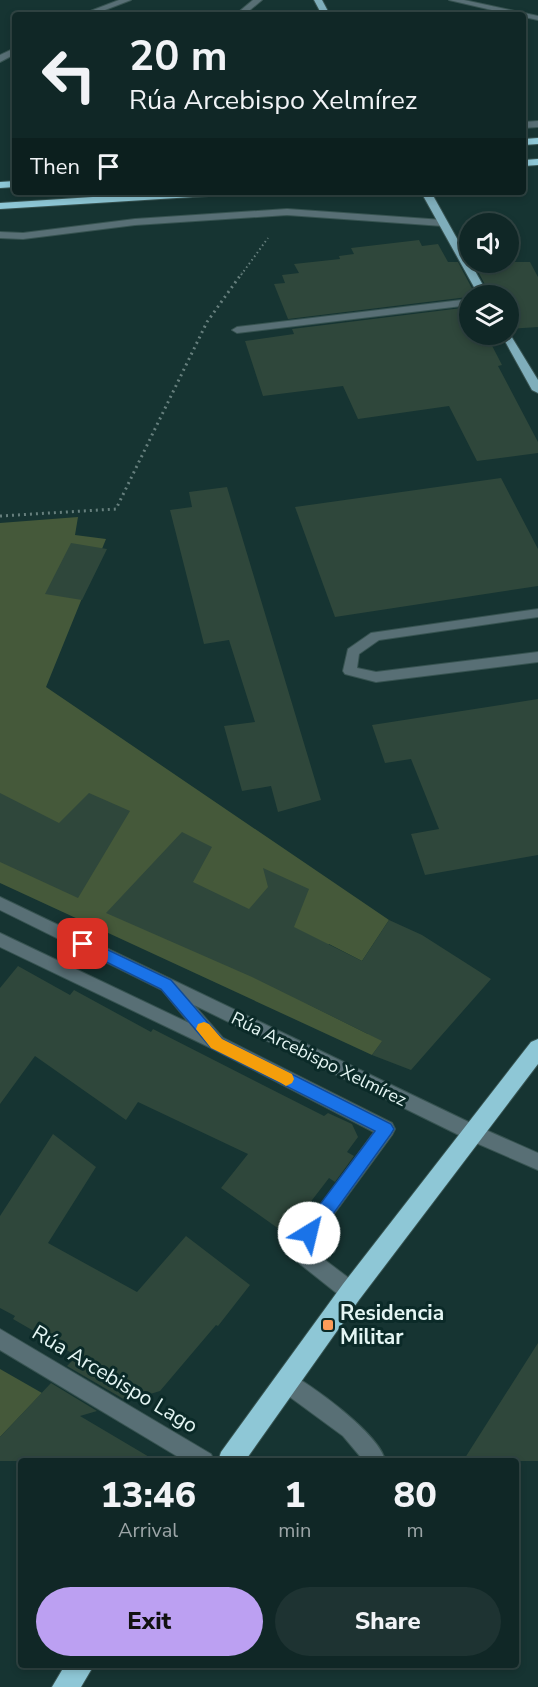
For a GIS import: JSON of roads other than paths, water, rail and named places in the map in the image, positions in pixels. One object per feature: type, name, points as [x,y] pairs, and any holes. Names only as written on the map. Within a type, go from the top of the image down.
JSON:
[{"type":"highway","points":[[0,206],[193,195]]},
{"type":"highway","points":[[232,1458],[351,1292],[538,1048]]},
{"type":"highway","points":[[65,1687],[79,1668]]},
{"type":"main road","points":[[428,195],[478,285]]},
{"type":"main road","points":[[512,345],[538,390]]},
{"type":"street","points":[[93,12],[127,0]]},
{"type":"street","points":[[243,12],[259,0]]},
{"type":"street","points":[[453,0],[506,12]]},
{"type":"street","points":[[0,235],[23,236],[135,222],[287,212],[419,223],[443,222]]},
{"type":"street","points":[[237,330],[459,303]]},
{"type":"street","points":[[538,613],[376,636],[353,652],[350,671],[376,677],[538,657]]},
{"type":"street","name":"Rúa Arcebispo Xelmírez","points":[[0,903],[473,1133],[538,1162]]},
{"type":"street","name":"Rúa Arcebispo Xelmírez","points":[[0,940],[216,1043],[386,1129],[297,1250],[351,1292]]},
{"type":"street","name":"Rúa Arcebispo Xelmírez","points":[[166,985],[216,1043]]},
{"type":"street","name":"Rúa Arcebispo Lago","points":[[0,1339],[199,1458]]},
{"type":"street","points":[[286,1382],[350,1429],[375,1458]]},
{"type":"place","name":"Residencia Militar","points":[[328,1325]]}]
